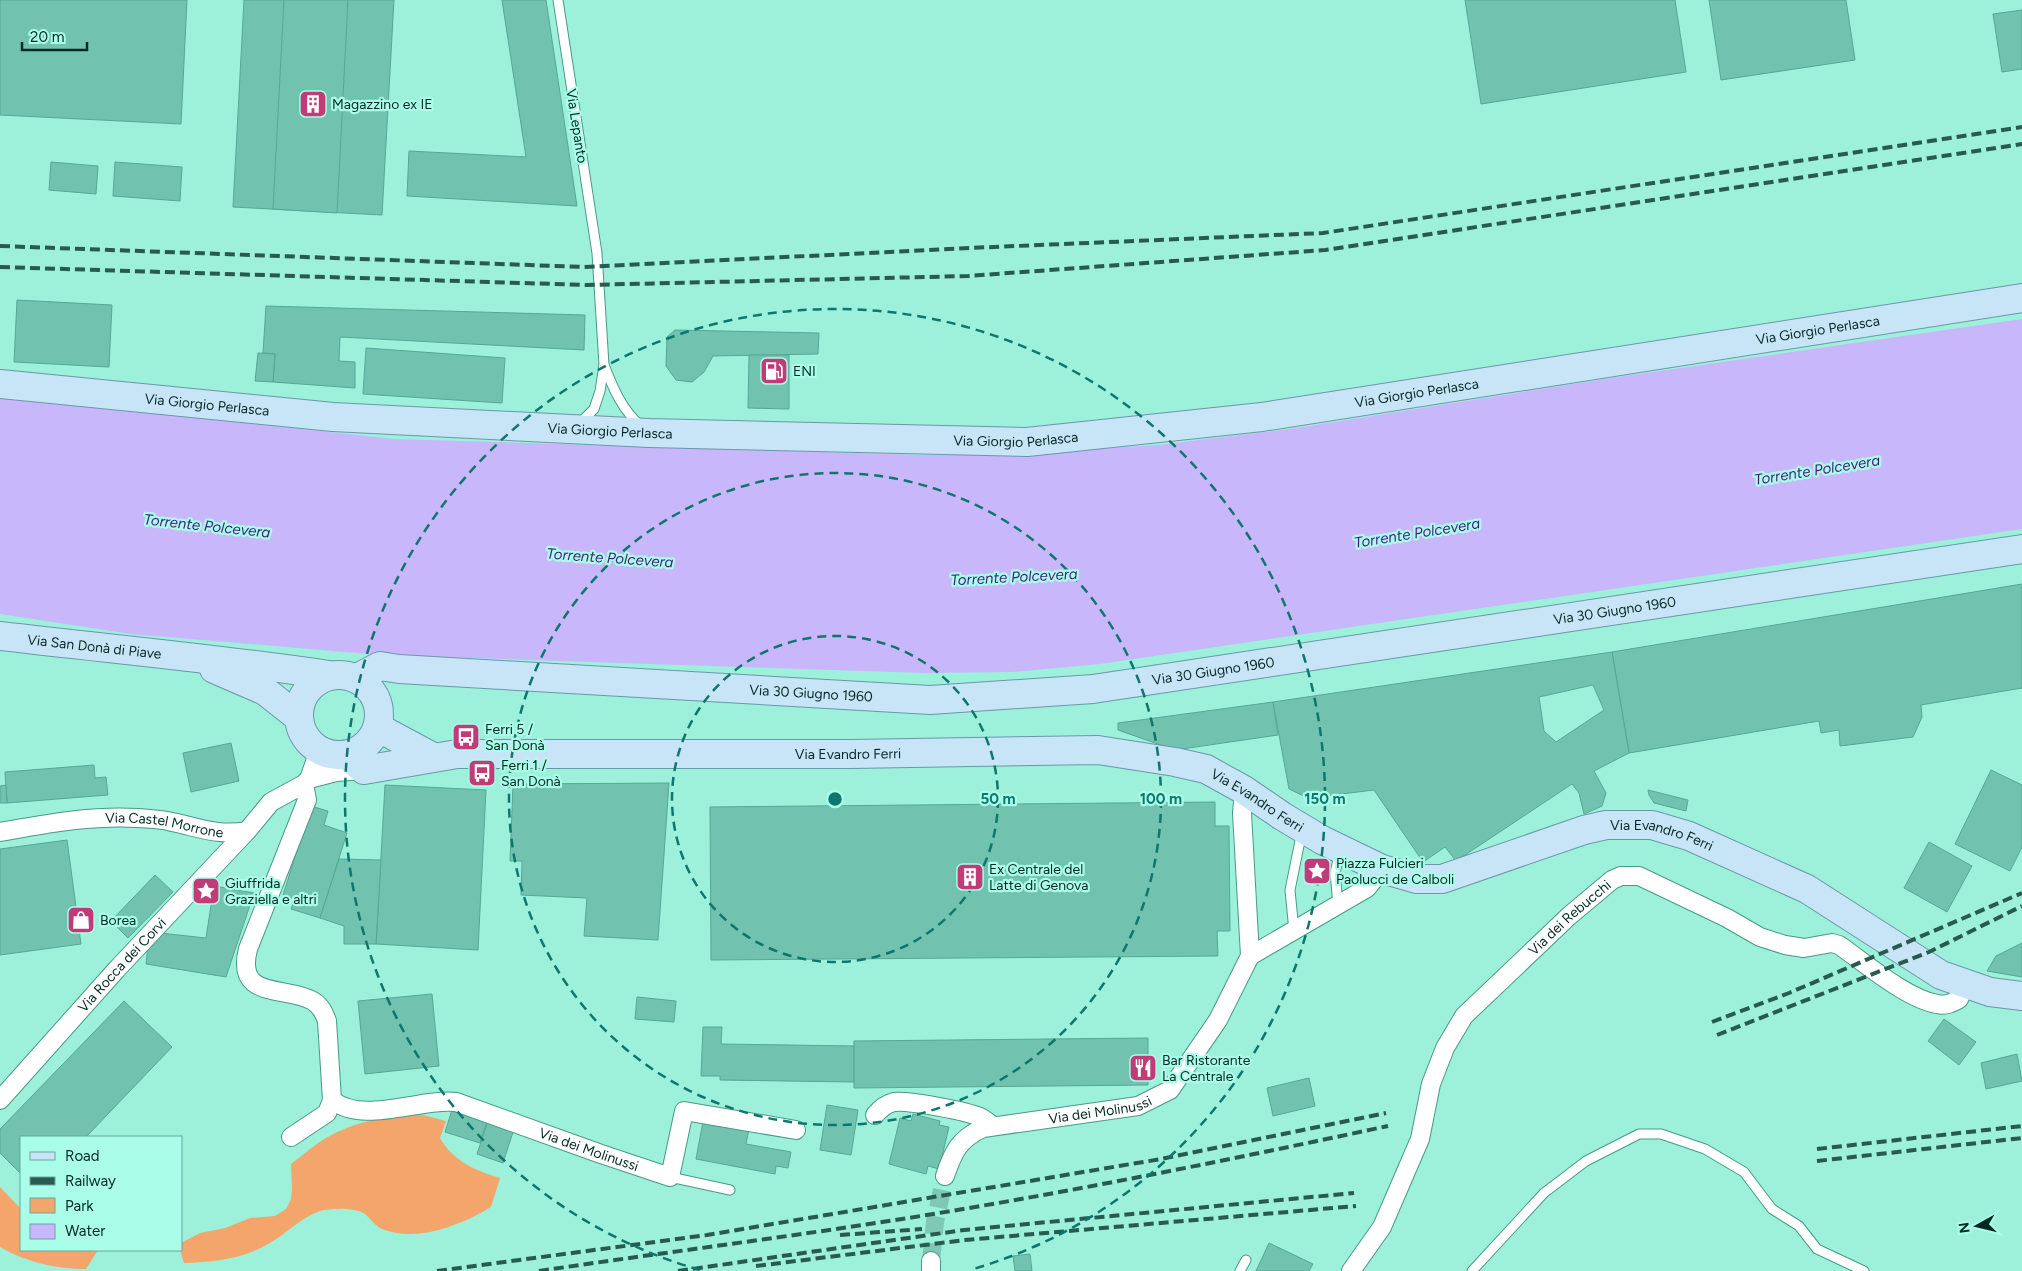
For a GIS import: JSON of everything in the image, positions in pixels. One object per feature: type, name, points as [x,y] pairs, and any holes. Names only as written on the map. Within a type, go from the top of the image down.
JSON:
[{"type":"main road","name":"Via Giorgio Perlasca","points":[[0,384],[325,417],[649,433],[1027,442],[1262,418],[2022,298]]},
{"type":"main road","name":"Via 30 Giugno 1960","points":[[357,678],[380,666],[399,670],[930,700],[1093,689],[2022,549]]},
{"type":"main road","name":"Via San Donà di Piave","points":[[0,636],[270,666],[329,675]]},
{"type":"main road","name":"Via San Donà di Piave","points":[[190,658],[265,691],[298,716]]},
{"type":"main road","points":[[356,762],[360,749],[371,740],[378,716],[399,670]]},
{"type":"main road","points":[[319,751],[308,742],[301,730],[298,716],[299,702],[306,690],[316,680],[329,675],[343,674],[357,678],[366,685],[374,694],[378,716],[433,757]]},
{"type":"main road","name":"Via Evandro Ferri","points":[[319,751],[356,762],[457,754],[852,754],[1098,750],[1175,762],[1206,770],[1244,790],[1303,829],[1382,869],[1417,879],[1442,879],[1584,830],[1606,825],[1652,825],[1689,836],[1807,889],[1941,975],[1990,992],[2022,996]]},
{"type":"street","name":"Via San Donà di Piave","points":[[0,650],[151,663],[190,658]]},
{"type":"street","points":[[291,1138],[327,1113],[332,1100],[324,1013],[312,1000],[265,990],[257,985],[250,977],[246,968],[245,958],[307,800],[306,781],[319,751]]},
{"type":"street","points":[[248,831],[271,802],[306,781],[336,772],[356,762]]},
{"type":"street","points":[[1244,790],[1242,813],[1250,956],[1367,888],[1382,869]]},
{"type":"street","name":"Via Castel Morrone","points":[[0,832],[78,819],[110,817],[170,821],[230,834],[248,831]]},
{"type":"street","name":"Via Rocca dei Corvi","points":[[0,1100],[117,969],[248,831]]},
{"type":"street","name":"Via dei Rebucchi","points":[[1351,1271],[1382,1226],[1420,1139],[1431,1084],[1445,1048],[1464,1016],[1569,916],[1612,880],[1621,876],[1638,876],[1727,918],[1760,937],[1785,945],[1804,948],[1832,944],[1839,945],[1910,994],[1939,1005],[1947,1005],[1959,999],[1966,984]]},
{"type":"street","name":"Via dei Molinussi","points":[[946,1176],[955,1151],[964,1138],[983,1128],[1138,1106],[1170,1090],[1218,1020],[1250,956]]},
{"type":"street","name":"Via dei Molinussi","points":[[332,1100],[340,1107],[358,1110],[443,1101],[456,1102],[670,1177]]},
{"type":"street","points":[[875,1115],[888,1104],[902,1102],[932,1106],[980,1117],[993,1126]]},
{"type":"street","points":[[670,1177],[684,1111],[796,1130]]},
{"type":"lane","name":"Via Lepanto","points":[[558,0],[597,253],[604,365]]},
{"type":"lane","points":[[604,365],[614,392],[636,422],[649,433]]},
{"type":"lane","points":[[574,428],[583,422],[594,409],[600,391],[604,365]]},
{"type":"lane","points":[[1294,930],[1290,890],[1303,829]]},
{"type":"lane","points":[[1338,906],[1335,873],[1340,848]]},
{"type":"lane","points":[[1472,1271],[1544,1193],[1586,1161],[1616,1144],[1639,1134],[1661,1134],[1705,1149],[1744,1172],[1772,1208],[1799,1226],[1817,1249],[1864,1271]]},
{"type":"lane","points":[[670,1177],[730,1190]]},
{"type":"lane","points":[[1240,1271],[1246,1260]]},
{"type":"green space","points":[[413,1114],[446,1121],[440,1138],[452,1153],[466,1164],[500,1178],[491,1207],[453,1226],[424,1233],[410,1234],[382,1229],[365,1214],[355,1210],[325,1210],[306,1217],[274,1240],[248,1253],[217,1261],[184,1263],[180,1251],[182,1251],[182,1242],[200,1233],[225,1228],[250,1218],[275,1216],[286,1209],[291,1199],[292,1190],[291,1164],[322,1141],[357,1124],[391,1116]]},
{"type":"green space","points":[[0,1187],[20,1208],[20,1251],[97,1251],[86,1269],[42,1264],[20,1257],[0,1247]]},
{"type":"water","name":"Torrente Polcevera","points":[[2022,319],[2022,529],[1100,664],[1012,672],[924,673],[380,655],[131,634],[0,614],[0,397],[395,439],[920,455],[1030,453],[1158,445],[1290,429],[1611,378]]},
{"type":"building","points":[[0,0],[187,0],[181,124],[0,115]]},
{"type":"building","name":"Magazzino ex IE","points":[[244,0],[394,0],[382,215],[233,207]]},
{"type":"building","points":[[284,0],[348,0],[337,213],[273,209]]},
{"type":"building","points":[[502,0],[546,0],[577,206],[407,196],[409,151],[526,157]]},
{"type":"building","points":[[1465,0],[1675,0],[1686,72],[1481,104]]},
{"type":"building","points":[[1709,0],[1846,0],[1855,60],[1721,80]]},
{"type":"building","points":[[2022,10],[2022,69],[2002,72],[1993,14]]},
{"type":"building","points":[[51,162],[98,166],[96,194],[49,190]]},
{"type":"building","points":[[115,162],[182,167],[180,201],[113,196]]},
{"type":"building","points":[[17,300],[112,305],[109,367],[14,362]]},
{"type":"building","points":[[266,306],[585,315],[584,350],[340,337],[339,361],[355,362],[355,388],[273,382],[275,354],[263,353]]},
{"type":"building","points":[[675,330],[819,333],[818,354],[713,356],[704,372],[692,382],[676,380],[666,366],[667,337]]},
{"type":"building","points":[[366,348],[505,358],[502,403],[363,394]]},
{"type":"building","points":[[258,353],[275,354],[273,382],[255,381]]},
{"type":"building","points":[[749,355],[789,355],[789,409],[748,408]]},
{"type":"building","points":[[2022,584],[2022,688],[1921,705],[1922,717],[1913,737],[1840,746],[1839,730],[1821,733],[1819,721],[1629,753],[1612,652]]},
{"type":"building","points":[[1612,652],[1629,753],[1594,771],[1606,793],[1602,806],[1584,814],[1579,793],[1572,784],[1456,861],[1445,847],[1423,862],[1374,790],[1308,798],[1289,789],[1273,702]],"holes":[[[1593,685],[1604,710],[1556,742],[1544,731],[1539,697]]]},
{"type":"building","points":[[1273,702],[1278,735],[1175,750],[1118,730],[1118,723]]},
{"type":"building","points":[[231,743],[239,781],[191,792],[183,753]]},
{"type":"building","points":[[94,765],[95,778],[106,777],[108,795],[7,803],[5,772]]},
{"type":"building","points":[[1991,770],[2022,785],[2022,847],[2010,871],[1955,844]]},
{"type":"building","points":[[669,783],[658,940],[584,936],[587,898],[521,895],[522,861],[510,861],[513,784]]},
{"type":"building","points":[[6,785],[7,803],[0,803],[0,786]]},
{"type":"building","points":[[385,785],[486,790],[478,950],[376,944]]},
{"type":"building","points":[[1648,790],[1688,800],[1686,811],[1654,803]]},
{"type":"building","name":"Ex Centrale del Latte di Genova","points":[[1215,802],[1215,826],[1229,826],[1230,931],[1217,931],[1218,956],[711,960],[710,807]]},
{"type":"building","points":[[311,806],[328,811],[324,825],[347,833],[320,918],[291,909],[295,899],[283,895]]},
{"type":"building","points":[[67,840],[81,944],[0,955],[0,849]]},
{"type":"building","points":[[1929,842],[1972,866],[1947,912],[1904,888]]},
{"type":"building","points":[[339,859],[381,860],[376,944],[344,944],[344,926],[320,918]]},
{"type":"building","points":[[155,875],[173,892],[128,938],[111,921]]},
{"type":"building","points":[[214,886],[254,893],[226,977],[146,964],[148,945],[160,933],[206,938]]},
{"type":"building","points":[[2022,943],[2022,977],[1987,971],[1996,956]]},
{"type":"building","points":[[432,994],[439,1066],[365,1074],[358,1001]]},
{"type":"building","points":[[637,997],[676,1001],[674,1022],[635,1019]]},
{"type":"building","points":[[124,1001],[172,1047],[87,1136],[20,1136],[20,1173],[0,1153],[0,1129]]},
{"type":"building","points":[[1944,1019],[1976,1042],[1959,1065],[1928,1041]]},
{"type":"building","points":[[703,1027],[722,1027],[721,1044],[854,1046],[854,1082],[720,1080],[720,1076],[701,1076]]},
{"type":"building","points":[[1148,1038],[1148,1085],[854,1088],[854,1041]]},
{"type":"building","points":[[2017,1054],[2022,1081],[1986,1089],[1981,1063]]},
{"type":"building","points":[[1309,1078],[1315,1106],[1273,1116],[1267,1088]]},
{"type":"building","points":[[827,1105],[858,1110],[851,1155],[820,1150]]},
{"type":"building","points":[[452,1110],[487,1121],[480,1143],[445,1132]]},
{"type":"building","points":[[913,1114],[940,1121],[939,1125],[949,1127],[939,1169],[928,1166],[926,1174],[889,1164],[900,1118],[911,1121]]},
{"type":"building","points":[[704,1116],[750,1124],[746,1144],[791,1152],[788,1168],[776,1166],[775,1174],[696,1159]]},
{"type":"building","points":[[488,1121],[514,1129],[503,1163],[477,1154]]},
{"type":"building","points":[[1269,1243],[1313,1264],[1309,1271],[1256,1271]]},
{"type":"building","points":[[1030,1254],[1032,1271],[1015,1271],[1013,1256]]},
{"type":"tunnel","points":[[931,1261],[935,1222],[945,1176]]},
{"type":"railway","points":[[0,246],[584,267],[1323,233],[2022,127]]},
{"type":"railway","points":[[0,267],[587,285],[968,276],[1325,250],[2022,144]]},
{"type":"railway","points":[[1712,1022],[1789,993],[2022,893]]},
{"type":"railway","points":[[1717,1035],[1929,952],[2022,906]]},
{"type":"railway","points":[[437,1271],[707,1235],[1161,1159],[1386,1113]]},
{"type":"railway","points":[[539,1271],[804,1234],[963,1209],[1176,1170],[1388,1126]]},
{"type":"railway","points":[[1817,1149],[2022,1126]]},
{"type":"railway","points":[[1817,1161],[2022,1138]]},
{"type":"railway","points":[[678,1271],[964,1230],[1354,1193]]},
{"type":"railway","points":[[756,1266],[965,1240],[1356,1206]]},
{"type":"railway","points":[[840,1235],[922,1229]]},
{"type":"place","name":"Magazzino ex IE","points":[[313,104]]},
{"type":"place","name":"ENI","points":[[774,371]]},
{"type":"place","name":"Ferri 5 / San Donà","points":[[466,737]]},
{"type":"place","name":"Ferri 1 / San Donà","points":[[482,773]]},
{"type":"place","name":"Piazza Fulcieri Paolucci de Calboli","points":[[1317,871]]},
{"type":"place","name":"Ex Centrale del Latte di Genova","points":[[970,877]]},
{"type":"place","name":"Giuffrida Graziella e altri","points":[[206,891]]},
{"type":"place","name":"Borea","points":[[81,920]]},
{"type":"place","name":"Bar Ristorante La Centrale","points":[[1143,1068]]}]
